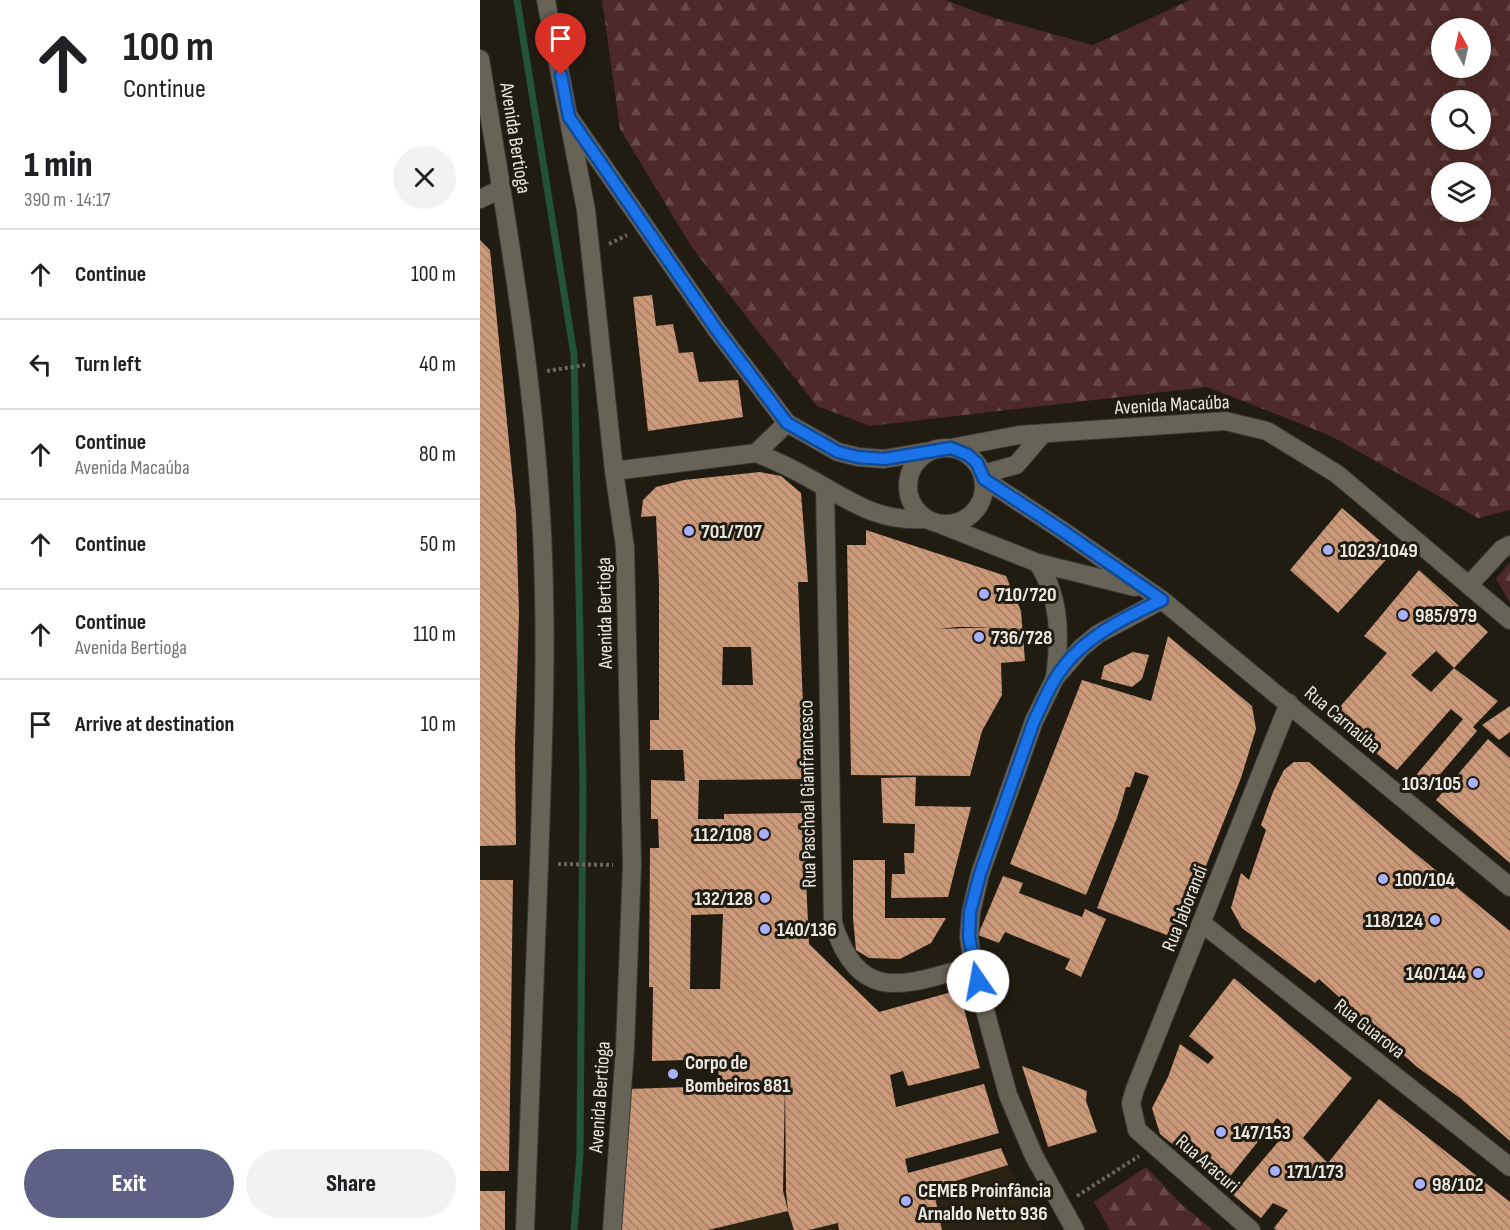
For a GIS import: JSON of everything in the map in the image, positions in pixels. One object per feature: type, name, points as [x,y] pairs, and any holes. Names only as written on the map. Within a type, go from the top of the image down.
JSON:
[{"type":"street","name":"Avenida Bertioga","points":[[546,0],[586,210],[614,471],[625,547],[632,865],[625,1048],[612,1230]]},
{"type":"street","name":"Avenida Bertioga","points":[[480,59],[501,189],[536,467],[544,590],[544,738],[525,1230]]},
{"type":"street","points":[[569,117],[716,329],[787,423],[838,452],[858,457],[884,459],[951,448],[968,455],[977,463],[984,477],[1146,590]]},
{"type":"street","points":[[480,199],[501,189]]},
{"type":"street","name":"Avenida Macaúba","points":[[951,448],[1000,437],[1225,422],[1267,430],[1337,474],[1510,620]]},
{"type":"street","points":[[756,453],[787,423]]},
{"type":"street","points":[[984,477],[1016,465],[1042,435]]},
{"type":"street","points":[[924,519],[909,496],[907,483],[911,469],[919,459],[931,451]]},
{"type":"street","points":[[614,471],[756,453],[810,478],[825,489],[862,508],[900,520],[924,519],[1038,563],[1146,590]]},
{"type":"street","points":[[942,525],[955,524],[976,510],[983,499],[984,477]]},
{"type":"street","name":"Rua Paschoal Gianfrancesco","points":[[825,489],[833,923],[841,947],[861,972],[879,982],[904,984],[973,966]]},
{"type":"street","points":[[1469,585],[1502,549],[1510,546]]},
{"type":"street","points":[[1038,563],[1054,596],[1060,642],[1055,678]]},
{"type":"street","name":"Rua Carnaúba","points":[[1146,590],[1162,600],[1289,703],[1510,887]]},
{"type":"street","points":[[1075,1230],[1034,1156],[1008,1095],[973,966],[969,937],[970,912],[980,874],[1034,721],[1055,678],[1081,648],[1098,634],[1162,600]]},
{"type":"street","name":"Rua Jaborandi","points":[[1137,1130],[1131,1103],[1135,1089],[1203,924],[1289,703]]},
{"type":"street","name":"Rua Guarova","points":[[1203,924],[1510,1167]]},
{"type":"street","name":"Rua Aracuri","points":[[1137,1130],[1251,1230]]},
{"type":"path","points":[[590,253],[646,225]]},
{"type":"path","points":[[557,864],[620,865]]},
{"type":"path","points":[[1077,1197],[1139,1156]]},
{"type":"shaded area","name":"CEMEB Proinfância Arnaldo Netto 936","points":[[1008,1165],[1043,1230],[708,1230],[783,1191],[906,1166],[914,1192]]},
{"type":"green space","points":[[602,0],[945,0],[988,16],[1093,45],[1190,0],[1510,0],[1510,510],[1478,518],[1329,435],[1207,387],[870,426],[817,406],[693,249],[620,129]]},
{"type":"green space","points":[[1510,562],[1510,603],[1496,579]]},
{"type":"green space","points":[[1146,1167],[1180,1203],[1213,1230],[1110,1230],[1094,1202]]},
{"type":"building","points":[[480,240],[490,250],[516,513],[519,613],[515,746],[516,845],[480,846]]},
{"type":"building","points":[[652,295],[656,326],[673,324],[679,353],[693,352],[699,382],[738,380],[743,417],[648,431],[633,297]]},
{"type":"building","points":[[760,472],[781,476],[801,493],[808,582],[798,582],[806,779],[699,780],[698,819],[724,819],[724,814],[803,813],[809,944],[879,1012],[959,990],[980,1068],[908,1086],[903,1071],[890,1075],[896,1107],[984,1084],[999,1133],[905,1159],[908,1173],[1001,1148],[1008,1165],[933,1188],[942,1230],[839,1230],[838,1223],[809,1230],[794,1230],[788,1211],[708,1230],[616,1230],[628,1089],[719,1086],[718,1059],[652,1061],[653,987],[649,987],[650,848],[659,848],[658,819],[651,819],[651,780],[685,781],[683,750],[650,750],[650,720],[659,720],[659,582],[656,516],[641,517],[643,500],[656,487],[684,480]],"holes":[[[723,647],[751,647],[753,685],[722,685]],[[723,914],[720,989],[690,989],[691,915]],[[785,1083],[788,1211],[783,1191]]]},
{"type":"building","points":[[1342,508],[1393,552],[1338,613],[1290,570]]},
{"type":"building","points":[[866,530],[1006,576],[1021,611],[1025,661],[1001,663],[1002,695],[982,731],[970,776],[851,775],[847,545],[866,545]],"holes":[[[957,627],[995,627],[940,629]]]},
{"type":"building","points":[[1419,570],[1488,632],[1454,668],[1498,701],[1473,727],[1477,731],[1425,792],[1412,780],[1463,719],[1451,709],[1397,770],[1331,717],[1387,653],[1364,636]],"holes":[[[1436,651],[1454,668],[1431,692],[1411,675]]]},
{"type":"building","points":[[1168,636],[1252,706],[1256,729],[1241,778],[1177,939],[1097,908],[1149,776],[1135,772],[1130,787],[1126,787],[1117,818],[1086,895],[1010,864],[1082,680],[1151,701]]},
{"type":"building","points":[[1133,652],[1149,655],[1142,679],[1132,687],[1101,679],[1104,666]]},
{"type":"building","points":[[1510,706],[1510,732],[1499,740],[1482,725]]},
{"type":"building","points":[[1488,739],[1510,758],[1510,863],[1436,800]]},
{"type":"building","points":[[1294,762],[1309,762],[1394,836],[1510,931],[1510,1141],[1460,1098],[1417,1067],[1319,979],[1315,983],[1242,928],[1231,908],[1241,873],[1249,880],[1266,830],[1261,825],[1273,792],[1284,770]]},
{"type":"building","points":[[916,777],[915,806],[971,807],[948,897],[891,898],[892,874],[905,874],[904,853],[914,853],[915,824],[883,823],[881,778]]},
{"type":"building","points":[[853,860],[885,860],[885,918],[946,918],[931,943],[900,959],[869,958],[856,950],[853,918]]},
{"type":"building","points":[[1003,876],[1023,883],[1019,893],[1082,917],[1085,909],[1106,919],[1081,977],[1065,969],[1070,959],[1005,932],[999,943],[978,935]]},
{"type":"building","points":[[480,880],[513,880],[509,1171],[480,1171]]},
{"type":"building","points":[[1234,978],[1352,1078],[1303,1138],[1328,1163],[1379,1099],[1510,1202],[1510,1230],[1276,1230],[1274,1228],[1288,1210],[1273,1203],[1261,1218],[1233,1195],[1289,1129],[1277,1118],[1223,1185],[1160,1134],[1152,1108],[1168,1077],[1180,1044],[1208,1064],[1214,1057],[1189,1036]]},
{"type":"building","points":[[1022,1066],[1087,1091],[1086,1101],[1097,1132],[1048,1147]]},
{"type":"building","points":[[480,1191],[505,1191],[505,1230],[480,1230]]},
{"type":"waterway","points":[[517,0],[574,355],[583,784],[580,1154],[574,1230]]},
{"type":"place","name":"701/707","points":[[689,531]]},
{"type":"place","name":"1023/1049","points":[[1328,550]]},
{"type":"place","name":"710/720","points":[[984,594]]},
{"type":"place","name":"985/979","points":[[1403,615]]},
{"type":"place","name":"736/728","points":[[979,637]]},
{"type":"place","name":"103/105","points":[[1473,783]]},
{"type":"place","name":"112/108","points":[[764,834]]},
{"type":"place","name":"100/104","points":[[1383,879]]},
{"type":"place","name":"132/128","points":[[765,898]]},
{"type":"place","name":"118/124","points":[[1435,920]]},
{"type":"place","name":"140/136","points":[[765,929]]},
{"type":"place","name":"140/144","points":[[1478,973]]},
{"type":"place","name":"Corpo de Bombeiros 881","points":[[673,1074]]},
{"type":"place","name":"147/153","points":[[1221,1132]]},
{"type":"place","name":"171/173","points":[[1275,1171]]},
{"type":"place","name":"98/102","points":[[1420,1184]]},
{"type":"place","name":"CEMEB Proinfância Arnaldo Netto 936","points":[[906,1201]]},
{"type":"route","points":[[561,75],[569,117],[716,329],[787,423],[838,452],[858,457],[884,459],[944,448],[951,448],[968,455],[977,463],[984,479],[1162,600],[1098,634],[1081,648],[1055,678],[1034,721],[980,874],[970,912],[969,937],[973,966],[978,981]]}]
